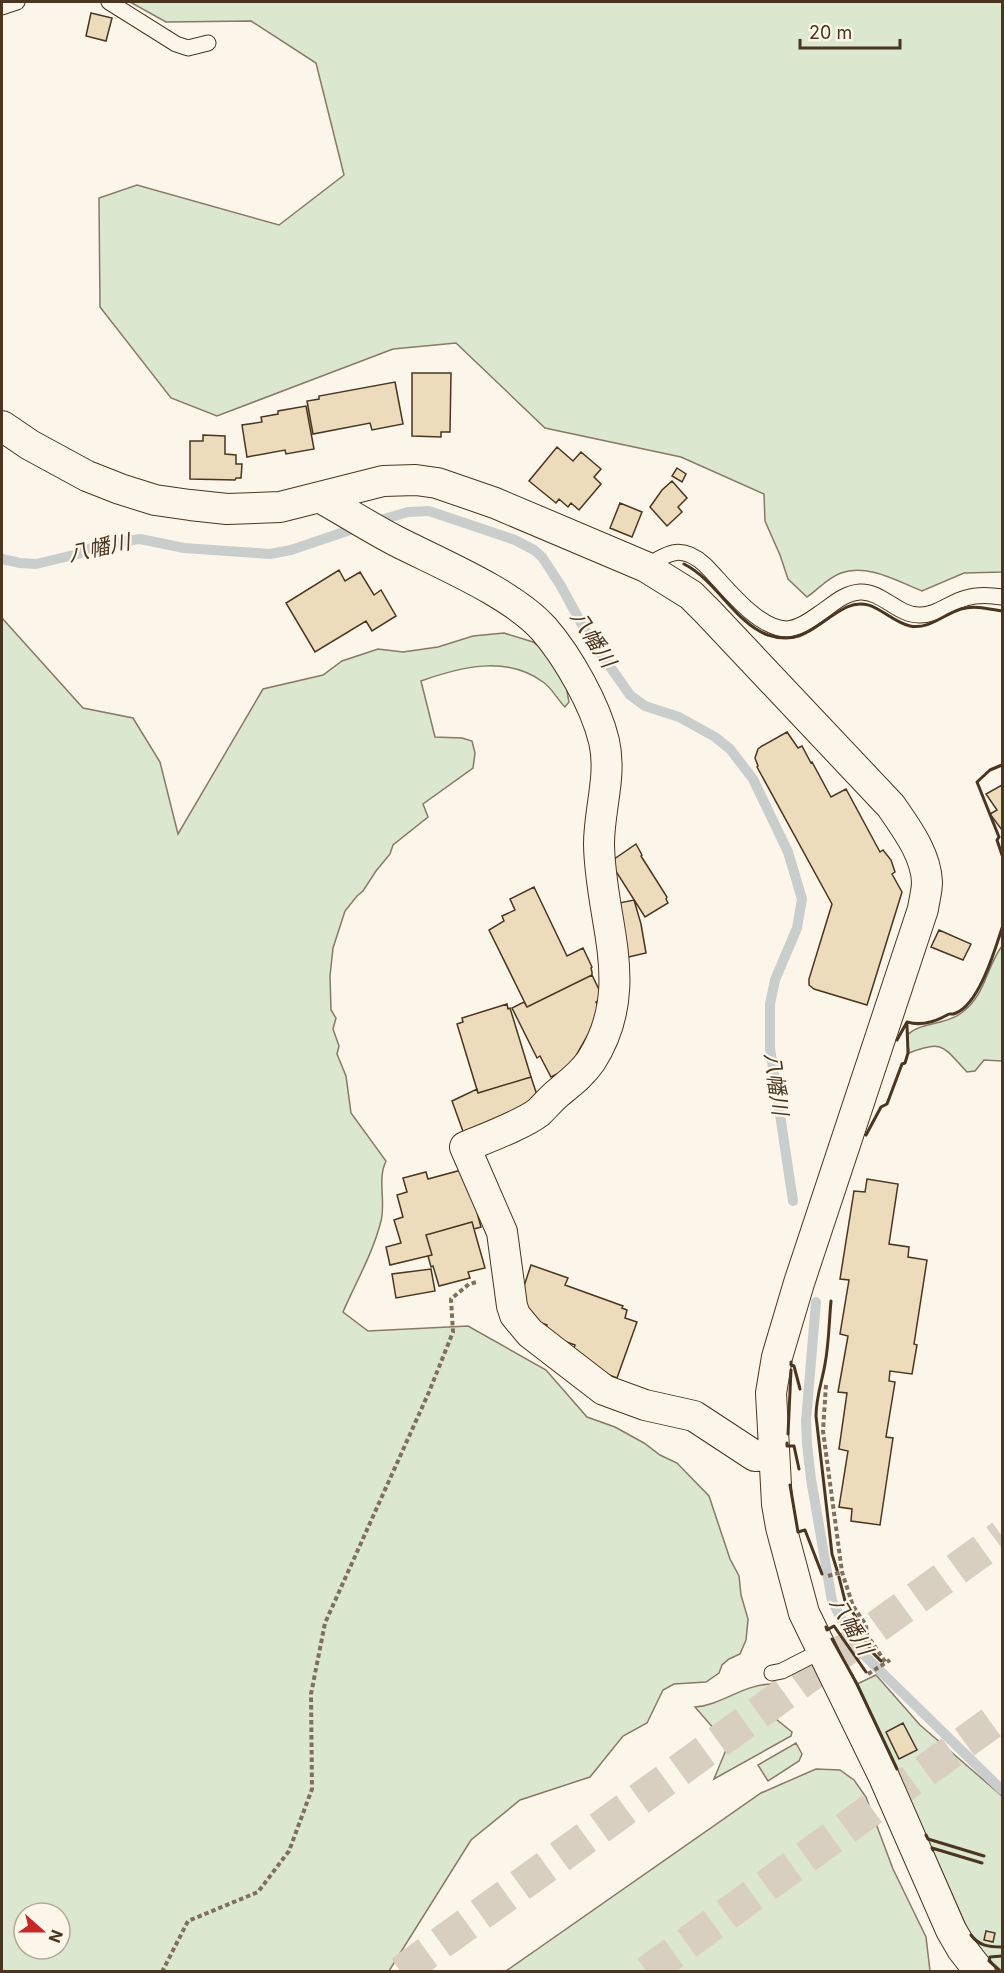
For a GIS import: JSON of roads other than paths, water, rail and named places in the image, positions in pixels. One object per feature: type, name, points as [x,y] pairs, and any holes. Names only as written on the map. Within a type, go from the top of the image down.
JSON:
[{"type":"street","points":[[2,426],[30,445],[87,476],[155,500],[235,509],[280,507],[383,481],[427,481],[495,503],[646,567],[671,581],[697,600],[891,806],[907,830],[920,855],[927,882],[923,909],[799,1283],[777,1357],[771,1393],[777,1503],[781,1527],[804,1613],[884,1777],[951,1930],[962,1949],[980,1971]]},
{"type":"street","points":[[321,498],[381,533],[475,581],[522,610],[543,628],[578,680],[603,739],[607,762],[599,843],[615,961],[615,985],[608,1024],[597,1049],[583,1071],[538,1113],[465,1148],[501,1232],[515,1315],[522,1325],[592,1383],[604,1390],[636,1402],[694,1416],[755,1456],[774,1455]]},
{"type":"lane","points":[[2,7],[17,2]]},
{"type":"lane","points":[[109,2],[176,44],[188,48],[208,43]]},
{"type":"lane","points":[[646,567],[662,555],[674,552],[687,553],[705,565],[756,616],[767,624],[788,629],[810,620],[847,595],[861,592],[874,594],[905,612],[916,615],[928,615],[967,597],[986,595],[1002,597]]},
{"type":"lane","points":[[772,1673],[782,1671],[821,1651]]},
{"type":"waterway","name":"八幡川","points":[[374,522],[408,512],[429,511],[515,540],[534,550],[542,557],[587,634],[630,695],[645,706],[679,717],[715,737],[730,749],[753,779],[788,852],[802,899],[797,928],[775,980],[770,1004],[770,1048],[793,1201]]},
{"type":"waterway","name":"八幡川","points":[[2,559],[36,564],[78,554],[98,545],[140,539],[184,548],[270,554],[291,550],[359,527]]},
{"type":"waterway","name":"八幡川","points":[[816,1302],[806,1421],[807,1444],[832,1601],[866,1657],[1002,1790]]},
{"type":"tunnel","points":[[401,1972],[1002,1536]]},
{"type":"tunnel","points":[[647,1972],[1002,1715]]}]
